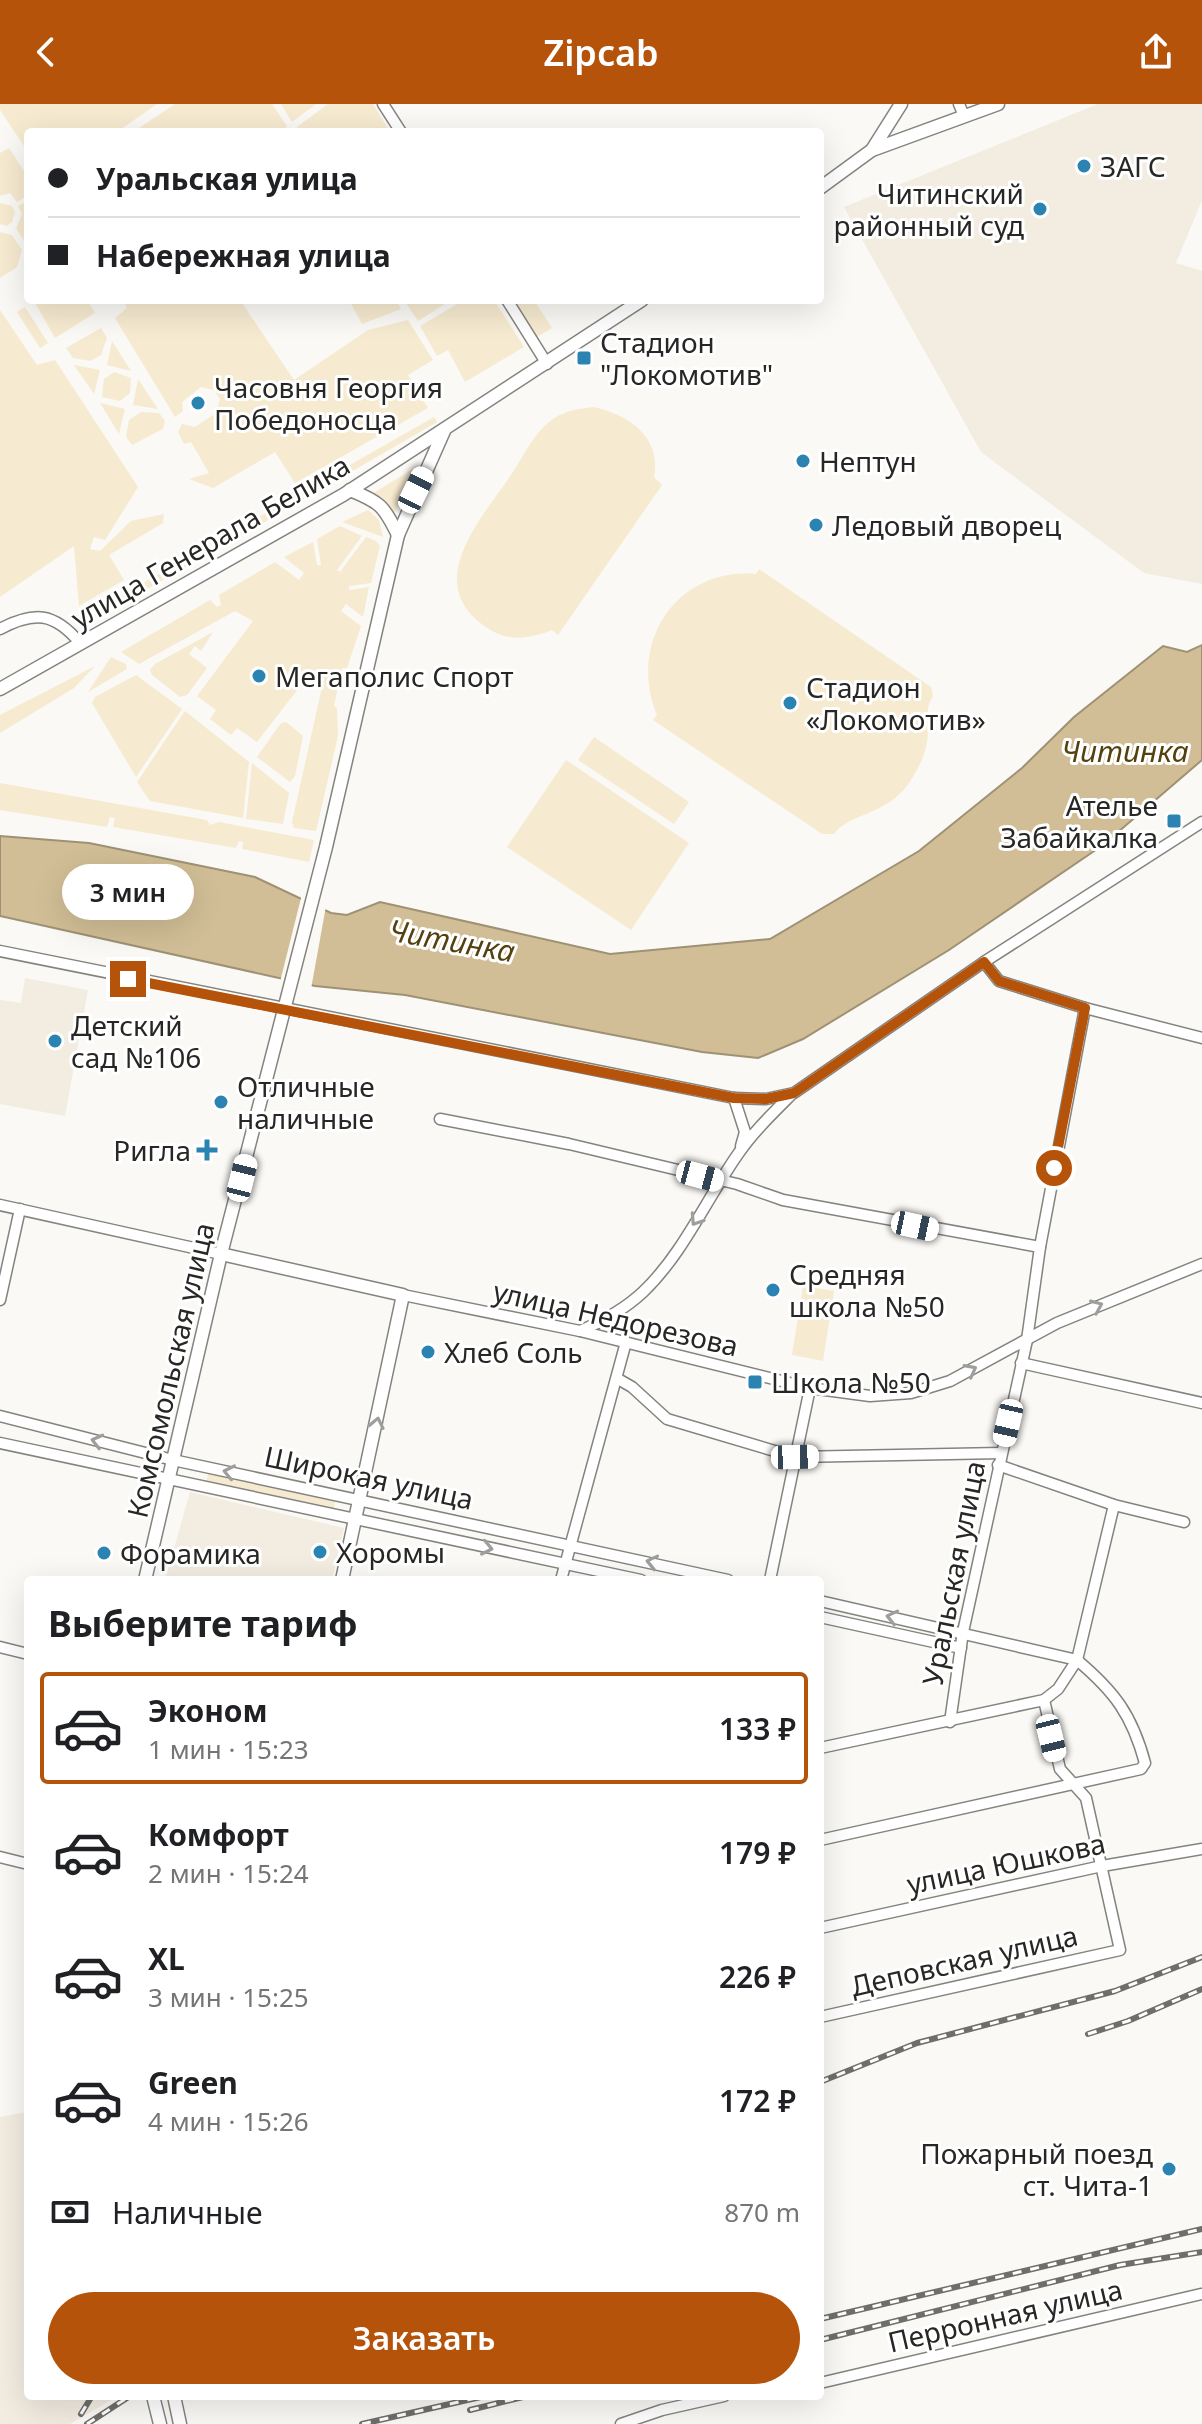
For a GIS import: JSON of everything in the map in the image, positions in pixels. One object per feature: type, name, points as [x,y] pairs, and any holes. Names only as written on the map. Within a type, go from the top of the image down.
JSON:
[{"type":"main road","points":[[872,150],[901,104]]},
{"type":"main road","points":[[824,185],[872,150],[961,110],[990,105]]},
{"type":"main road","name":"улица Генерала Белика","points":[[0,689],[350,490],[636,304]]},
{"type":"main road","name":"Комсомольская улица","points":[[146,1576],[221,1254],[286,1004],[398,535],[444,431]]},
{"type":"main road","points":[[350,490],[377,501],[386,510],[398,535]]},
{"type":"main road","name":"улица Недорезова","points":[[221,1254],[403,1295]]},
{"type":"main road","points":[[343,1576],[403,1295]]},
{"type":"main road","points":[[154,2400],[160,2424]]},
{"type":"main road","points":[[175,2400],[180,2424]]},
{"type":"street","points":[[383,104],[398,128]]},
{"type":"street","points":[[510,304],[547,364]]},
{"type":"street","points":[[0,629],[24,616],[56,620],[80,643]]},
{"type":"street","points":[[580,1331],[606,1319],[644,1291],[682,1242],[739,1153],[766,1119],[794,1093],[984,962],[1202,822]]},
{"type":"street","points":[[0,951],[286,1004],[734,1098],[766,1099],[794,1093]]},
{"type":"street","points":[[984,962],[999,981],[1085,1008],[1202,1038]]},
{"type":"street","name":"Уральская улица","points":[[950,1722],[963,1632],[1027,1340],[1040,1247],[1085,1008]]},
{"type":"street","points":[[734,1098],[745,1132],[739,1153]]},
{"type":"street","points":[[440,1119],[558,1141],[721,1181],[783,1200],[1040,1247]]},
{"type":"street","name":"улица Недорезова","points":[[0,1205],[221,1254]]},
{"type":"street","points":[[0,1300],[20,1209]]},
{"type":"street","name":"улица Недорезова","points":[[403,1295],[580,1331],[810,1388],[870,1396],[911,1393],[950,1381],[1076,1315],[1202,1264]]},
{"type":"street","points":[[562,1576],[626,1342]]},
{"type":"street","points":[[1021,1363],[1202,1403]]},
{"type":"street","points":[[618,1379],[632,1387],[667,1419],[795,1457],[1001,1453]]},
{"type":"street","points":[[771,1576],[810,1388]]},
{"type":"street","name":"Широкая улица","points":[[0,1416],[173,1460],[570,1543],[711,1576]]},
{"type":"street","name":"Широкая улица","points":[[0,1443],[167,1482],[622,1576]]},
{"type":"street","points":[[998,1465],[1114,1505],[1184,1522]]},
{"type":"street","points":[[824,1747],[1044,1700],[1058,1689],[1077,1660],[1114,1505]]},
{"type":"street","points":[[824,1602],[1077,1660],[1105,1684],[1134,1724],[1144,1767],[824,1839]]},
{"type":"street","points":[[824,1618],[961,1648]]},
{"type":"street","points":[[0,1647],[24,1653]]},
{"type":"street","points":[[1044,1700],[1056,1759],[1072,1785],[1086,1798],[1102,1866]]},
{"type":"street","name":"улица Юшкова","points":[[824,1927],[1102,1866],[1202,1849]]},
{"type":"street","points":[[0,1857],[24,1863]]},
{"type":"street","name":"Деповская улица","points":[[824,2016],[1120,1950],[1102,1866]]},
{"type":"street","name":"Перронная улица","points":[[824,2382],[1201,2294]]},
{"type":"street","points":[[621,2424],[706,2400]]},
{"type":"shaded area","points":[[0,104],[157,104],[123,128],[24,128],[24,146],[0,110]]},
{"type":"shaded area","points":[[175,104],[272,104],[287,126],[286,128],[139,128]]},
{"type":"shaded area","points":[[281,104],[316,104],[292,122]]},
{"type":"shaded area","points":[[328,104],[373,104],[388,128],[298,128]]},
{"type":"shaded area","points":[[1098,104],[1202,104],[1202,200],[1176,263],[1202,271],[1202,584],[1144,573],[981,452],[844,207]]},
{"type":"shaded area","points":[[9,148],[24,171],[24,198],[17,202],[10,193],[0,196],[0,153]]},
{"type":"shaded area","points":[[0,203],[12,206],[15,212],[7,226],[0,224]]},
{"type":"shaded area","points":[[24,203],[24,240],[16,229],[22,214],[18,206]]},
{"type":"shaded area","points":[[0,232],[12,235],[22,250],[17,267],[0,278]]},
{"type":"shaded area","points":[[36,304],[89,304],[95,313],[55,338]]},
{"type":"shaded area","points":[[125,304],[243,304],[294,380],[368,330],[408,320],[433,360],[408,375],[428,408],[295,483],[275,452],[213,488],[189,479],[209,473],[191,442],[184,444],[178,432],[182,424],[195,427],[216,413],[220,399],[214,390],[201,387],[182,402],[183,411],[175,417],[115,318],[127,308]]},
{"type":"shaded area","points":[[351,304],[398,304],[401,309],[362,324]]},
{"type":"shaded area","points":[[407,304],[445,304],[418,321]]},
{"type":"shaded area","points":[[457,304],[497,304],[524,347],[465,382],[448,350],[437,356],[420,326]]},
{"type":"shaded area","points":[[514,304],[537,304],[552,328],[535,338]]},
{"type":"shaded area","points":[[25,307],[48,343],[40,348],[17,312]]},
{"type":"shaded area","points":[[0,310],[37,365],[55,360],[138,487],[105,540],[94,537],[90,549],[100,551],[131,521],[164,514],[163,523],[109,555],[124,580],[79,606],[74,546],[0,597]]},
{"type":"shaded area","points":[[101,328],[107,338],[101,355],[90,361],[73,358],[66,348]]},
{"type":"shaded area","points":[[112,341],[131,371],[107,365]]},
{"type":"shaded area","points":[[74,365],[100,370],[94,394]]},
{"type":"shaded area","points":[[114,372],[131,378],[130,393],[120,401],[102,397],[104,379]]},
{"type":"shaded area","points":[[138,379],[158,409],[133,405]]},
{"type":"shaded area","points":[[100,403],[125,409],[119,434]]},
{"type":"shaded area","points":[[593,407],[618,415],[640,430],[653,450],[654,477],[662,485],[558,635],[552,630],[516,638],[491,631],[466,608],[458,590],[458,571],[463,551],[484,513],[542,428],[564,413]]},
{"type":"shaded area","points":[[141,412],[159,413],[165,421],[163,429],[132,445],[126,437],[129,420]]},
{"type":"shaded area","points":[[434,417],[437,422],[225,545],[215,542]]},
{"type":"shaded area","points":[[418,466],[392,518],[372,494]]},
{"type":"shaded area","points":[[368,510],[379,520],[383,537],[342,522]]},
{"type":"shaded area","points":[[340,526],[362,536],[337,570],[340,572],[366,537],[380,546],[371,583],[349,586],[349,590],[369,587],[363,617],[346,604],[341,611],[361,626],[347,668],[342,668],[334,706],[337,708],[338,736],[316,831],[294,828],[292,822],[324,678],[312,671],[257,742],[237,728],[231,735],[210,719],[216,710],[197,696],[253,621],[235,611],[139,664],[121,652],[210,600],[217,607],[221,605],[219,595],[275,562],[299,580],[304,573],[284,557],[313,542],[317,565],[321,565],[317,539]]},
{"type":"shaded area","points":[[208,546],[202,558],[95,618],[82,618]]},
{"type":"shaded area","name":"Стадион «Локомотив»","points":[[759,569],[931,687],[933,696],[927,713],[927,743],[909,783],[890,802],[849,822],[834,834],[822,834],[653,720],[657,715],[649,688],[649,662],[654,637],[666,615],[682,597],[703,583],[728,575],[756,574]]},
{"type":"shaded area","points":[[213,632],[201,651],[195,646],[189,654],[207,668],[187,695],[180,697],[152,675],[150,670],[155,664]]},
{"type":"shaded area","points":[[111,657],[126,664],[127,669],[88,692]]},
{"type":"shaded area","points":[[95,666],[74,688],[0,733],[0,715]]},
{"type":"shaded area","points":[[136,675],[182,709],[136,777],[92,703],[95,697]]},
{"type":"shaded area","points":[[185,711],[249,762],[243,818],[150,801],[137,782]]},
{"type":"shaded area","points":[[286,722],[303,736],[295,776],[290,782],[257,757],[281,723]]},
{"type":"shaded area","points":[[594,737],[689,802],[674,824],[578,760]]},
{"type":"shaded area","points":[[566,760],[689,843],[631,930],[507,847]]},
{"type":"shaded area","points":[[252,763],[289,793],[283,824],[246,819]]},
{"type":"shaded area","points":[[0,783],[207,820],[210,825],[219,822],[314,840],[309,862],[242,849],[243,842],[239,841],[236,848],[113,827],[115,818],[110,817],[107,827],[0,810]]},
{"type":"shaded area","points":[[25,978],[88,990],[65,1116],[0,1104],[0,1000],[21,1003]]},
{"type":"shaded area","points":[[803,1286],[834,1291],[823,1361],[792,1355]]},
{"type":"shaded area","points":[[209,1470],[336,1498],[332,1515],[205,1487]]},
{"type":"shaded area","points":[[190,1492],[344,1528],[333,1576],[166,1576]]},
{"type":"shaded area","points":[[24,2112],[24,2400],[111,2400],[70,2424],[0,2424],[0,2117]]},
{"type":"water","name":"Читинка","points":[[1202,645],[1202,760],[1103,845],[949,950],[803,1039],[758,1058],[702,1052],[405,995],[315,986],[0,916],[0,836],[89,843],[255,877],[331,913],[347,915],[380,902],[610,954],[770,939],[919,851],[1022,768],[1074,717],[1163,646],[1187,652]]},
{"type":"pier","points":[[302,894],[326,906],[311,989],[280,982]]},
{"type":"railway","points":[[824,2080],[917,2043],[1115,1991],[1202,1957]]},
{"type":"railway","points":[[1088,2034],[1128,2021],[1202,1989]]},
{"type":"railway","points":[[824,2318],[1202,2229]]},
{"type":"railway","points":[[824,2339],[1120,2265],[1202,2252]]},
{"type":"railway","points":[[81,2414],[90,2400]]},
{"type":"railway","points":[[87,2424],[124,2400]]},
{"type":"railway","points":[[362,2424],[467,2400]]},
{"type":"railway","points":[[470,2410],[511,2400]]},
{"type":"place","name":"ЗАГС","points":[[1084,166]]},
{"type":"place","name":"Читинский районный суд","points":[[1040,209]]},
{"type":"place","name":"Стадион \"Локомотив\"","points":[[584,358]]},
{"type":"place","name":"Часовня Георгия Победоносца","points":[[198,403]]},
{"type":"place","name":"Нептун","points":[[803,461]]},
{"type":"place","name":"Ледовый дворец","points":[[816,525]]},
{"type":"place","name":"Мегаполис Спорт","points":[[259,676]]},
{"type":"place","name":"Стадион «Локомотив»","points":[[790,703]]},
{"type":"place","name":"Ателье Забайкалка","points":[[1174,821]]},
{"type":"place","name":"Детский сад №106","points":[[55,1041]]},
{"type":"place","name":"Отличные наличные","points":[[221,1102]]},
{"type":"place","name":"Ригла","points":[[207,1150]]},
{"type":"place","name":"Средняя школа №50","points":[[773,1290]]},
{"type":"place","name":"Хлеб Соль","points":[[428,1352]]},
{"type":"place","name":"Школа №50","points":[[755,1382]]},
{"type":"place","name":"Хоромы","points":[[320,1552]]},
{"type":"place","name":"Форамика","points":[[104,1553]]},
{"type":"place","name":"Пожарный поезд ст. Чита-1","points":[[1169,2169]]},
{"type":"route","points":[[128,979],[734,1098],[766,1099],[794,1093],[984,962],[999,981],[1085,1008],[1054,1168]]}]
